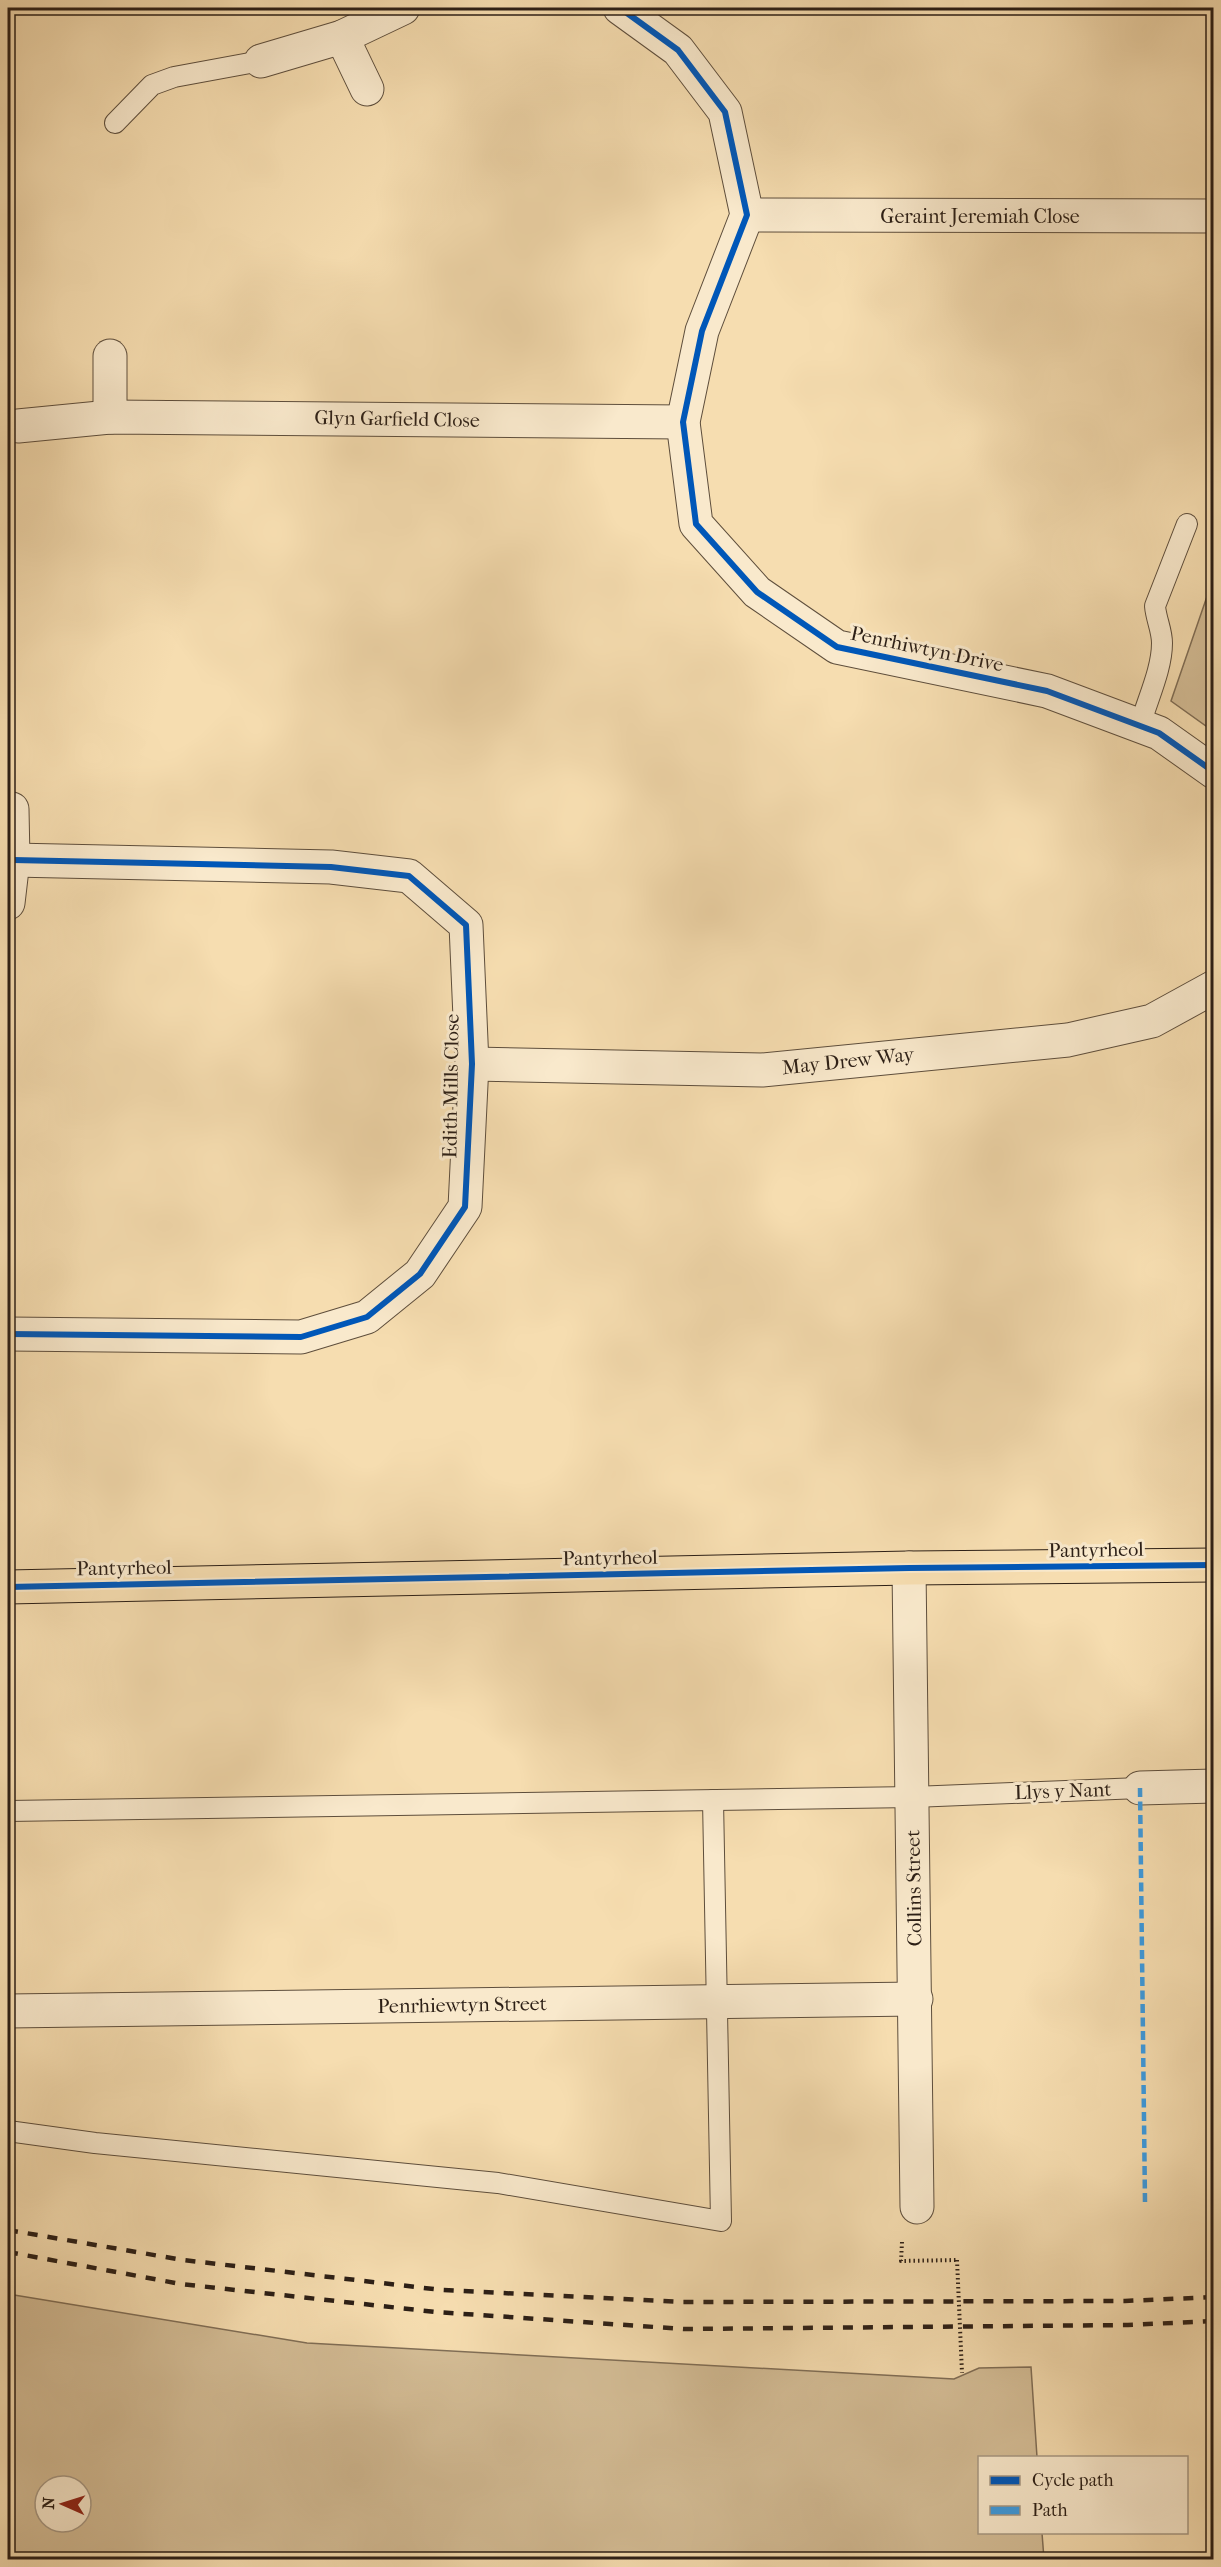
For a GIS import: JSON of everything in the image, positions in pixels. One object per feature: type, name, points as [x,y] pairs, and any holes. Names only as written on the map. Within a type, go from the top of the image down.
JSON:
[{"type":"main road","name":"Pantyrheol","points":[[8,1587],[909,1568],[1214,1565]]},
{"type":"street","points":[[261,61],[342,37],[403,8]]},
{"type":"street","points":[[620,8],[678,50],[725,112],[747,215]]},
{"type":"street","points":[[342,37],[367,89]]},
{"type":"street","name":"Geraint Jeremiah Close","points":[[747,215],[1214,216]]},
{"type":"street","name":"Penrhiwtyn Drive","points":[[747,215],[702,331],[683,422],[696,525],[757,592],[837,647],[1047,691],[1159,734],[1214,772]]},
{"type":"street","points":[[110,356],[110,417]]},
{"type":"street","name":"Glyn Garfield Close","points":[[18,426],[110,417],[683,422]]},
{"type":"street","points":[[8,903],[13,860],[12,809]]},
{"type":"street","name":"Edith Mills Close","points":[[8,1334],[302,1337],[367,1317],[420,1274],[465,1207],[472,1064],[466,925],[409,876],[331,867],[13,860]]},
{"type":"street","name":"May Drew Way","points":[[472,1064],[762,1070],[1068,1040],[1152,1021],[1214,987]]},
{"type":"street","name":"Collins Street","points":[[909,1568],[917,2207]]},
{"type":"street","name":"Llys y Nant","points":[[1140,1788],[1214,1786]]},
{"type":"street","name":"Penrhiewtyn Street","points":[[8,2011],[916,1999]]},
{"type":"lane","points":[[115,123],[152,85],[174,77],[261,61]]},
{"type":"lane","points":[[1140,726],[1162,645],[1161,629],[1155,606],[1188,524]]},
{"type":"lane","name":"Llys y Nant","points":[[8,1811],[913,1797],[1140,1788]]},
{"type":"lane","points":[[8,2131],[95,2144],[498,2183],[721,2221],[715,2002],[713,1800]]},
{"type":"path","points":[[957,2260],[962,2373]]},
{"type":"shaded area","points":[[1213,579],[1213,731],[1171,701]]},
{"type":"shaded area","points":[[8,2294],[307,2343],[954,2379],[979,2368],[1031,2367],[1037,2456],[978,2456],[978,2534],[1042,2534],[1044,2559],[8,2559]]},
{"type":"railway","points":[[8,2230],[183,2260],[442,2290],[682,2302],[1125,2301],[1214,2297]]},
{"type":"railway","points":[[8,2252],[181,2284],[436,2312],[684,2329],[1128,2325],[1214,2321]]},
{"type":"marked path","points":[[1140,1788],[1145,2202]]},
{"type":"cycle path","points":[[620,8],[678,50],[725,112],[747,215],[702,331],[683,422],[696,524],[757,592],[837,647],[1047,691],[1159,733],[1214,772]]},
{"type":"cycle path","points":[[8,1334],[301,1337],[367,1317],[420,1274],[465,1207],[472,1064],[466,925],[409,876],[331,867],[13,860]]},
{"type":"cycle path","points":[[8,1587],[909,1568],[1214,1565]]}]
